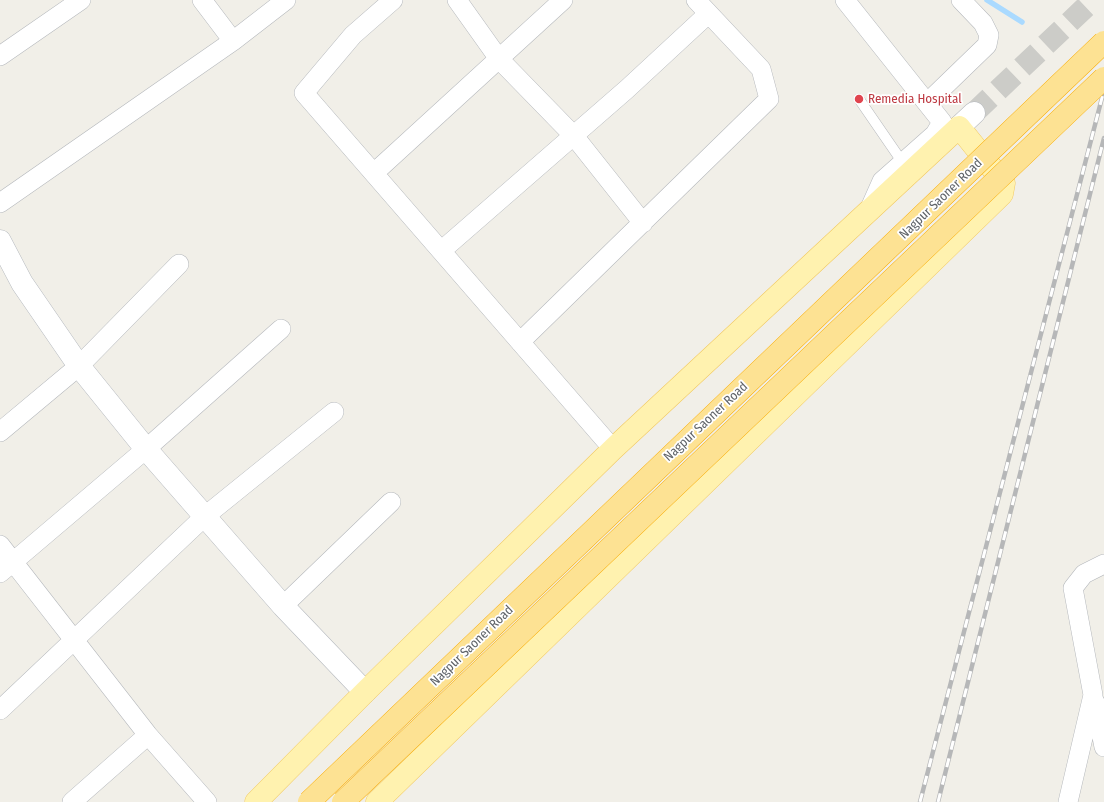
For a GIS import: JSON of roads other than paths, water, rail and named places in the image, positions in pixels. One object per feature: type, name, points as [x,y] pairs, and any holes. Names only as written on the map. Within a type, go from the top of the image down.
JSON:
[{"type":"highway","name":"Nagpur Saoner Road","points":[[308,802],[1104,42]]},
{"type":"highway","name":"Nagpur Saoner Road","points":[[343,802],[1104,78]]},
{"type":"main road","points":[[256,802],[365,692],[613,449],[967,120],[1004,183],[1002,194],[377,802]]},
{"type":"main road","points":[[0,241],[22,283],[79,366],[146,449],[283,606],[365,692]]},
{"type":"street","points":[[0,56],[81,0]]},
{"type":"street","points":[[202,0],[233,41]]},
{"type":"street","points":[[0,203],[233,41],[286,0]]},
{"type":"street","points":[[393,0],[353,35],[304,93],[613,449]]},
{"type":"street","points":[[457,0],[499,59],[574,136],[643,223]]},
{"type":"street","points":[[374,173],[563,0]]},
{"type":"street","points":[[845,0],[928,102],[942,122],[935,134],[882,181],[868,212]]},
{"type":"street","points":[[928,102],[987,45],[989,35],[983,23],[961,0]]},
{"type":"street","points":[[441,251],[574,136],[702,7],[761,69],[769,99],[520,342]]},
{"type":"street","points":[[0,432],[79,366],[179,264]]},
{"type":"street","points":[[7,567],[146,449],[281,329]]},
{"type":"street","points":[[0,710],[204,517],[334,412]]},
{"type":"street","points":[[283,606],[391,502]]},
{"type":"street","points":[[0,545],[7,567],[74,641],[148,736],[206,802]]},
{"type":"street","points":[[1104,564],[1084,574],[1073,588],[1099,691],[1104,747]]},
{"type":"street","points":[[1068,802],[1099,691]]},
{"type":"street","points":[[72,802],[148,736]]},
{"type":"lane","points":[[859,99],[903,163]]},
{"type":"waterway","points":[[987,0],[1022,22]]},
{"type":"tunnel","points":[[974,113],[1093,0]]},
{"type":"railway","points":[[920,802],[1104,90]]},
{"type":"railway","points":[[938,802],[1104,138]]},
{"type":"place","name":"Remedia Hospital","points":[[859,99]]}]
